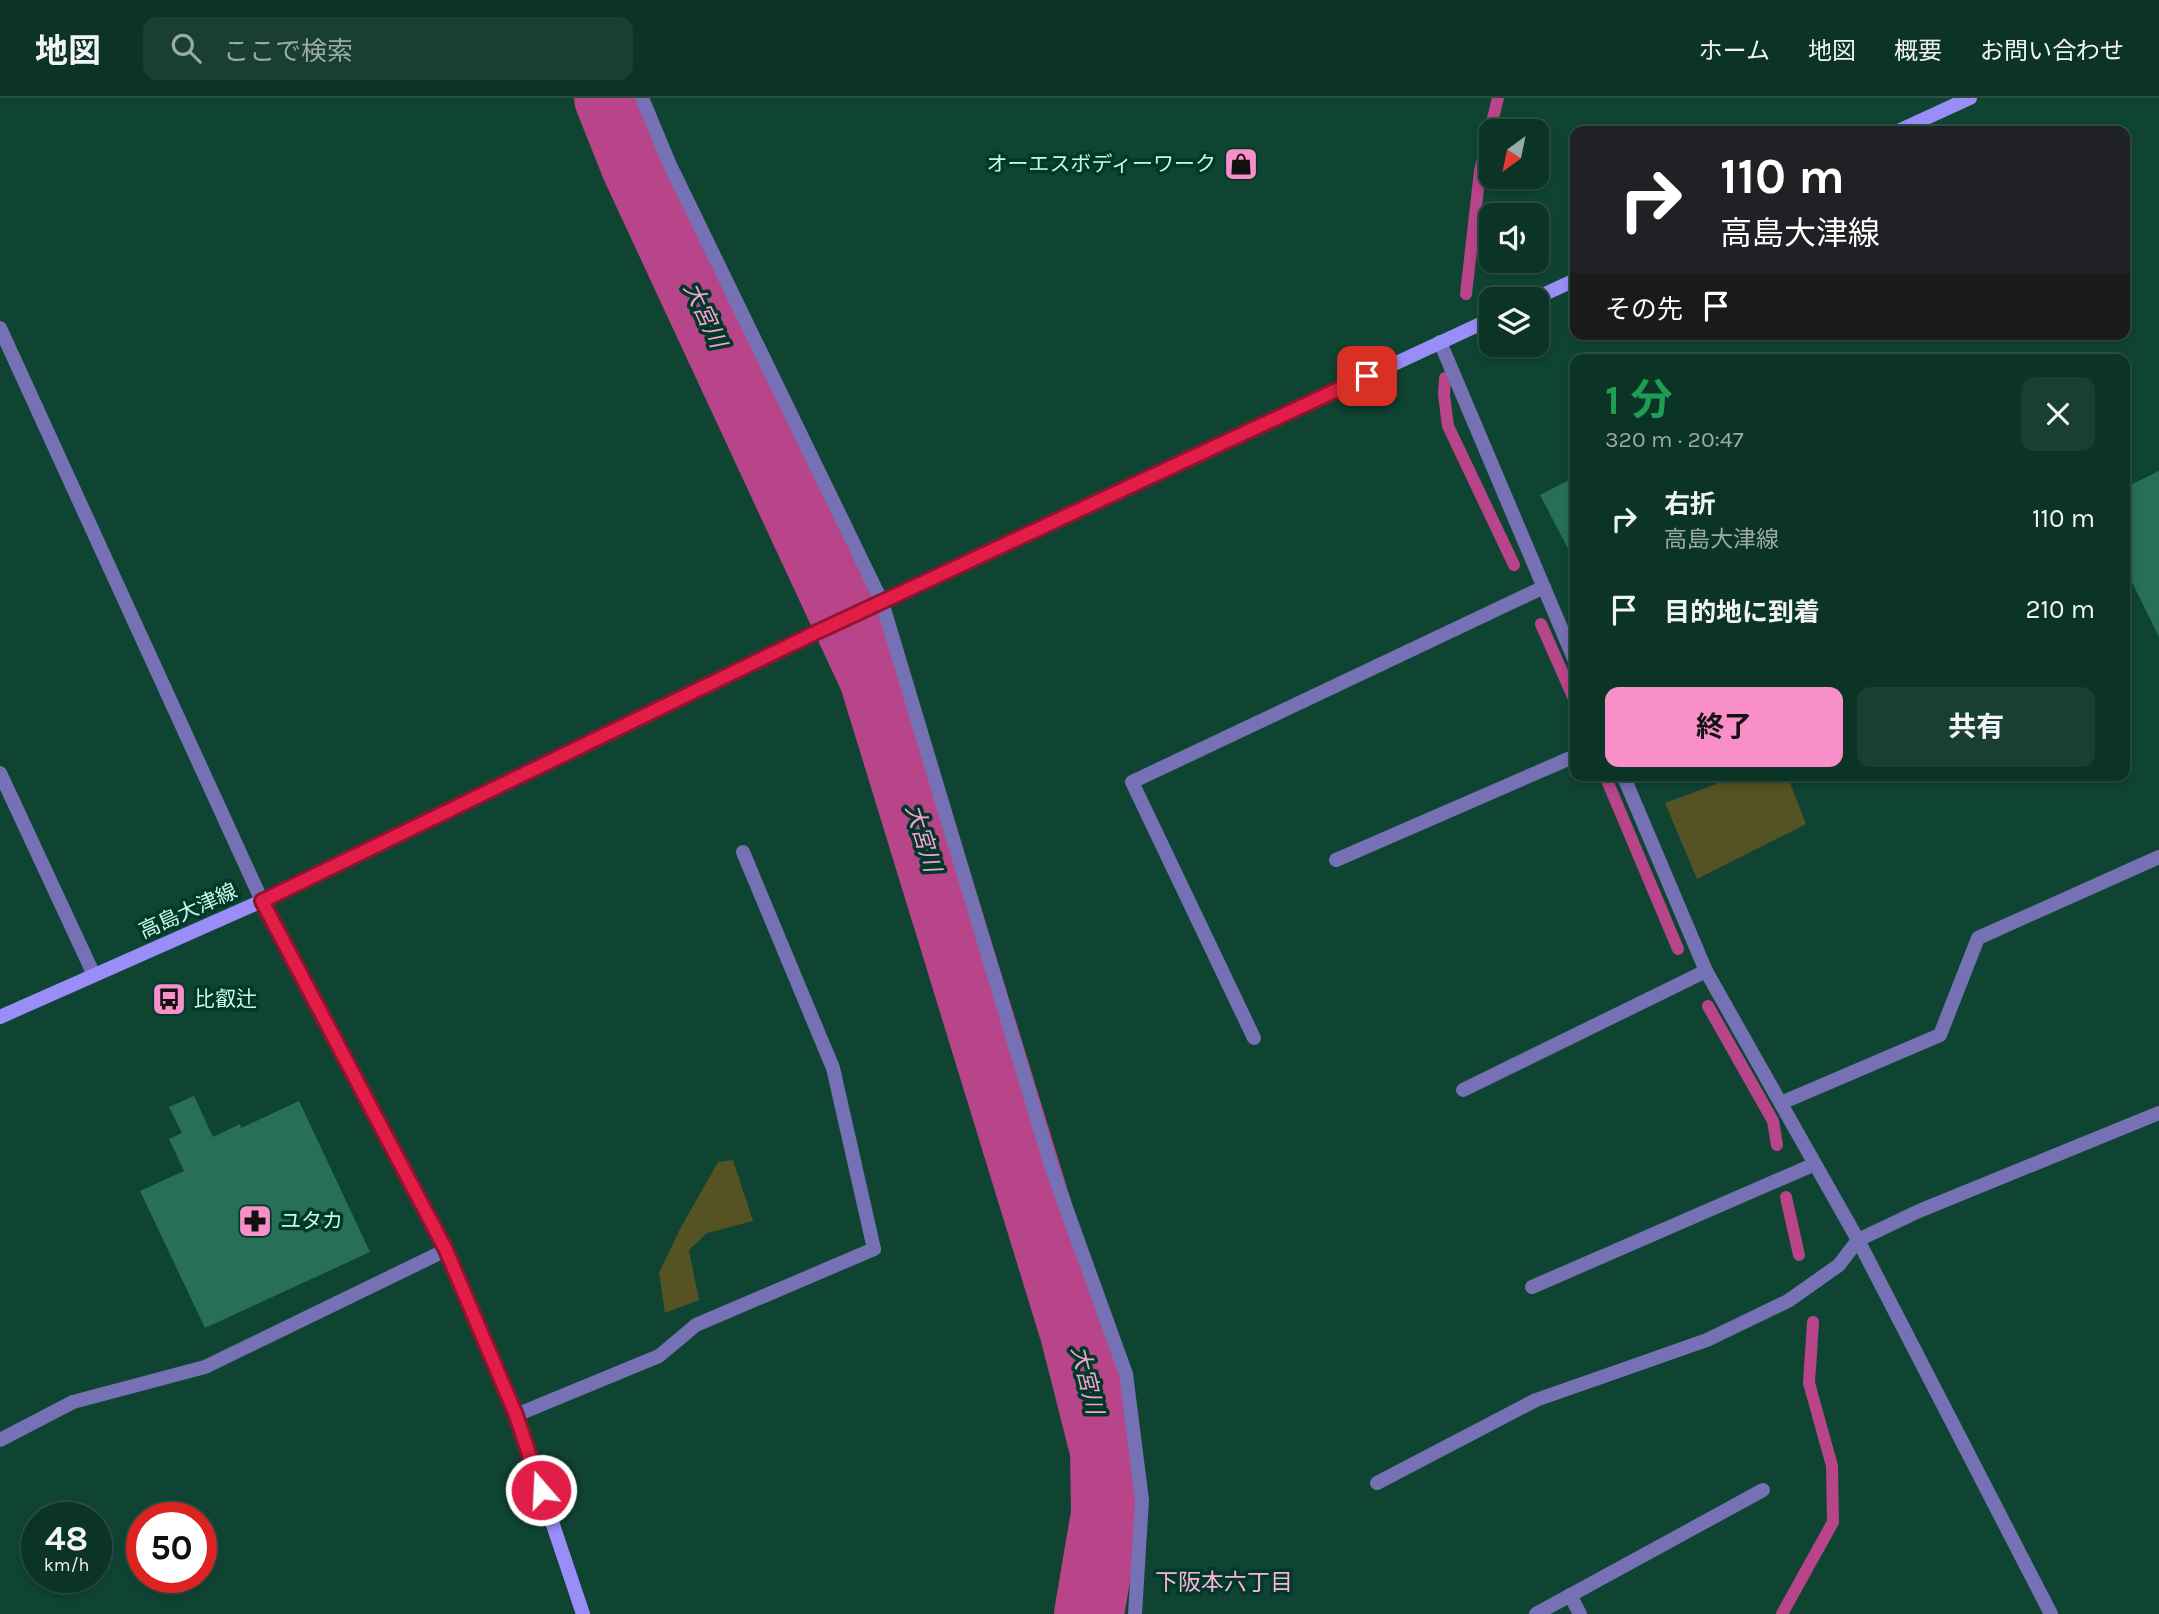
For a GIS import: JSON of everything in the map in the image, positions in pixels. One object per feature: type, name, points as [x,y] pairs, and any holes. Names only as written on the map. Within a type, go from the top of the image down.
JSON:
[{"type":"main road","points":[[1909,126],[1969,98]]},
{"type":"main road","points":[[1549,292],[1570,282]]},
{"type":"main road","name":"高島大津線","points":[[0,1017],[262,901],[817,632],[1479,324]]},
{"type":"main road","points":[[262,901],[446,1250],[516,1415],[583,1614]]},
{"type":"street","points":[[642,98],[670,165],[877,605],[1052,1170],[1126,1374],[1142,1500],[1135,1614]]},
{"type":"street","points":[[0,328],[262,901]]},
{"type":"street","points":[[1440,342],[1570,649]]},
{"type":"street","points":[[1254,1038],[1132,782],[1544,587]]},
{"type":"street","points":[[1336,860],[1570,758]]},
{"type":"street","points":[[0,773],[94,975]]},
{"type":"street","points":[[1626,781],[1706,971],[1858,1240],[2051,1614]]},
{"type":"street","points":[[516,1415],[659,1356],[696,1325],[874,1249],[833,1068],[743,852]]},
{"type":"street","points":[[1781,1103],[1940,1035],[1978,938],[2159,857]]},
{"type":"street","points":[[1463,1090],[1706,971]]},
{"type":"street","points":[[1377,1483],[1536,1400],[1707,1340],[1788,1301],[1839,1265],[1858,1240],[1919,1211],[2159,1113]]},
{"type":"street","points":[[1532,1287],[1815,1164]]},
{"type":"street","points":[[0,1440],[73,1402],[205,1367],[446,1250]]},
{"type":"street","points":[[1536,1614],[1763,1490]]},
{"type":"street","points":[[1570,1595],[1580,1614]]},
{"type":"shaded area","points":[[1724,781],[1789,781],[1806,824],[1697,879],[1665,803]]},
{"type":"shaded area","points":[[733,1160],[753,1221],[707,1233],[689,1250],[699,1300],[665,1313],[659,1273],[680,1229],[718,1162]]},
{"type":"building","points":[[2159,471],[2159,637],[2130,580],[2130,485]]},
{"type":"building","points":[[1570,480],[1570,552],[1540,495]]},
{"type":"building","name":"ユタカ","points":[[194,1096],[213,1137],[240,1124],[241,1128],[299,1101],[370,1252],[205,1328],[140,1191],[184,1171],[169,1139],[182,1133],[169,1107]]},
{"type":"waterway","name":"大宮川","points":[[609,98],[636,166],[874,678],[1075,1333],[1105,1451],[1106,1514],[1089,1614]]},
{"type":"waterway","points":[[1466,294],[1480,171],[1498,98]]},
{"type":"waterway","points":[[1445,378],[1448,426],[1514,565]]},
{"type":"waterway","points":[[1541,624],[1570,690]]},
{"type":"waterway","points":[[1607,781],[1678,949]]},
{"type":"waterway","points":[[1708,1006],[1773,1121],[1777,1145]]},
{"type":"waterway","points":[[1786,1197],[1799,1255]]},
{"type":"waterway","points":[[1782,1614],[1833,1522],[1832,1466],[1809,1383],[1813,1322]]},
{"type":"place","name":"オーエスボディーワーク","points":[[1241,164]]},
{"type":"place","name":"比叡辻","points":[[169,999]]},
{"type":"place","name":"ユタカ","points":[[255,1221]]},
{"type":"district","name":"下阪本六丁目","points":[[1224,1582]]},
{"type":"route","points":[[541,1490],[516,1415],[446,1250],[262,901],[817,632],[1367,376]]}]
